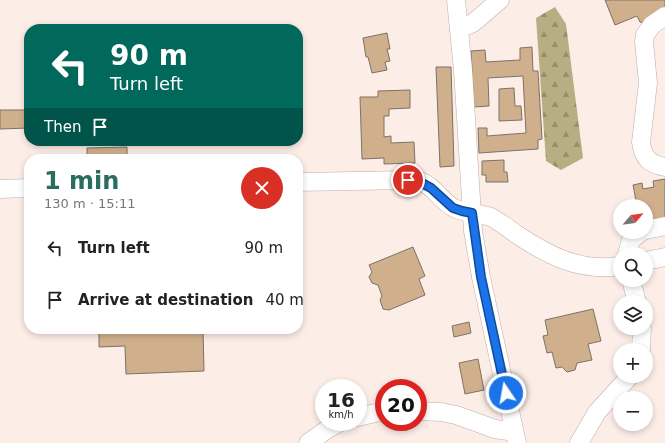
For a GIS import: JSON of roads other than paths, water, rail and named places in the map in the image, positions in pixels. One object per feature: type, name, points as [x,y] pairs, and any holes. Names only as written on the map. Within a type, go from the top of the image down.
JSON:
[{"type":"lane","points":[[456,0],[463,70],[472,213],[481,277],[515,438]]},
{"type":"lane","points":[[459,29],[473,23],[500,0]]},
{"type":"lane","points":[[665,16],[652,25],[645,35],[644,42],[648,83],[641,142],[642,150],[648,161],[665,167]]},
{"type":"lane","points":[[303,182],[408,180],[420,182],[431,188],[453,208],[491,217],[562,260],[577,265],[591,267],[613,267]]},
{"type":"lane","points":[[0,189],[24,188]]},
{"type":"lane","points":[[653,229],[665,226]]},
{"type":"lane","points":[[653,260],[665,257]]},
{"type":"lane","points":[[579,443],[597,412],[624,383]]},
{"type":"lane","points":[[427,411],[456,415],[515,438]]},
{"type":"lane","points":[[308,443],[325,431]]}]
